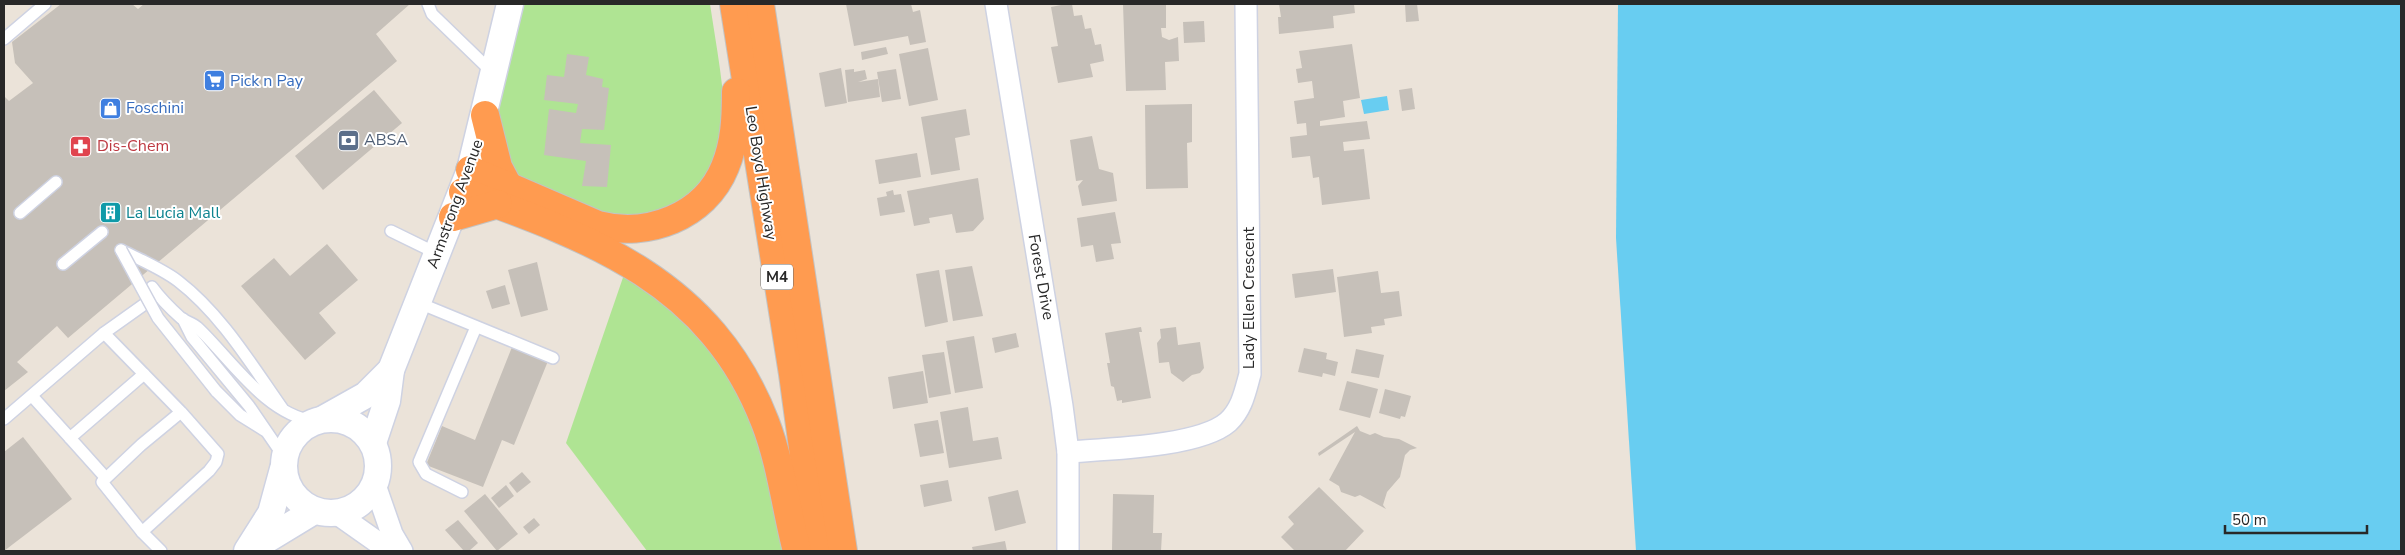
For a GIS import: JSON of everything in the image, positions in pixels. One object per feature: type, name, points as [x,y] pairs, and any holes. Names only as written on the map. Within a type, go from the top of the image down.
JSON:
[{"type":"highway","name":"Leo Boyd Highway","points":[[760,4],[843,551]]},
{"type":"highway","name":"Leo Boyd Highway","points":[[735,13],[794,374],[817,551]]},
{"type":"highway","points":[[466,181],[503,195],[613,229],[634,230],[655,227],[691,209],[704,199],[717,182],[725,168],[732,146],[736,109],[735,13]]},
{"type":"highway","points":[[485,115],[503,195]]},
{"type":"highway","points":[[453,217],[503,195]]},
{"type":"highway","points":[[503,195],[643,270],[668,289],[706,325],[738,367],[766,424],[797,551]]},
{"type":"street","name":"Armstrong Avenue","points":[[373,443],[387,401],[391,370],[466,181],[485,115],[510,4]]},
{"type":"street","name":"Forest Drive","points":[[996,4],[1047,308],[1068,452],[1068,551]]},
{"type":"street","name":"Lady Ellen Crescent","points":[[1068,452],[1146,445],[1199,436],[1213,432],[1228,422],[1242,403],[1250,374],[1246,4]]},
{"type":"street","name":"Armstrong Avenue","points":[[320,420],[366,395],[391,370]]},
{"type":"street","points":[[248,551],[271,513],[289,442],[300,429],[320,420],[339,419],[353,423],[373,443],[378,458],[375,485],[392,534],[402,551]]},
{"type":"street","points":[[283,463],[288,487],[299,501],[325,512],[390,551]]},
{"type":"street","points":[[248,551],[325,512],[351,509],[363,501],[375,485]]},
{"type":"lane","points":[[4,39],[44,4]]},
{"type":"lane","points":[[428,4],[432,14],[494,74]]},
{"type":"lane","points":[[20,213],[56,182]]},
{"type":"lane","points":[[63,264],[102,232]]},
{"type":"lane","points":[[392,232],[438,254]]},
{"type":"lane","points":[[270,434],[240,415],[216,391],[158,318],[121,250],[159,269],[196,296],[231,338],[282,408]]},
{"type":"lane","points":[[4,419],[154,291],[183,319],[197,326],[244,379],[282,408],[304,420],[320,420]]},
{"type":"lane","points":[[419,303],[554,358]]},
{"type":"lane","points":[[183,319],[192,336],[270,434],[283,463]]},
{"type":"lane","points":[[462,492],[426,474],[422,471],[419,462],[476,327]]},
{"type":"lane","points":[[104,333],[181,412],[218,454],[216,462],[142,532]]},
{"type":"lane","points":[[70,438],[144,374]]},
{"type":"lane","points":[[32,396],[105,477]]},
{"type":"lane","points":[[159,551],[103,484],[105,477],[181,412]]},
{"type":"green space","points":[[522,4],[710,4],[724,107],[725,148],[723,168],[646,229],[484,169]]},
{"type":"green space","points":[[628,263],[738,360],[800,551],[647,551],[566,443]]},
{"type":"water","points":[[1618,4],[2401,4],[2401,551],[1636,551],[1616,238]]},
{"type":"water","points":[[1387,96],[1389,110],[1364,114],[1361,100]]},
{"type":"building","name":"La Lucia Mall","points":[[61,4],[132,4],[138,9],[144,4],[410,4],[376,34],[397,61],[68,338],[57,326],[17,362],[28,372],[4,391],[4,96],[9,101],[33,83],[15,63],[12,42]]},
{"type":"building","points":[[846,4],[911,4],[913,12],[920,10],[926,42],[910,45],[908,36],[854,46]]},
{"type":"building","points":[[1072,4],[1074,16],[1082,15],[1085,29],[1091,28],[1095,45],[1101,44],[1104,61],[1090,64],[1093,77],[1058,83],[1051,47],[1058,46],[1051,7]]},
{"type":"building","points":[[1123,4],[1166,4],[1166,28],[1161,28],[1162,37],[1169,40],[1178,37],[1179,61],[1165,62],[1166,90],[1126,91]]},
{"type":"building","points":[[1279,4],[1354,4],[1355,13],[1333,16],[1334,28],[1279,34],[1278,17],[1281,17]]},
{"type":"building","points":[[1405,4],[1417,4],[1419,21],[1406,22]]},
{"type":"building","points":[[1204,21],[1205,42],[1184,43],[1183,22]]},
{"type":"building","points":[[1352,44],[1360,98],[1343,101],[1345,117],[1320,121],[1320,126],[1367,121],[1370,139],[1343,142],[1344,151],[1364,149],[1370,199],[1322,205],[1319,177],[1313,178],[1310,156],[1292,158],[1290,137],[1307,135],[1306,123],[1297,124],[1294,101],[1314,98],[1312,81],[1298,83],[1296,69],[1302,68],[1299,51]]},
{"type":"building","points":[[886,47],[888,54],[862,60],[861,52]]},
{"type":"building","points":[[928,48],[938,100],[909,106],[899,54]]},
{"type":"building","points":[[567,54],[589,57],[586,75],[603,79],[602,87],[609,88],[604,130],[582,129],[580,143],[611,145],[607,187],[582,186],[586,161],[544,155],[549,109],[576,113],[578,104],[544,100],[547,75],[564,77]]},
{"type":"building","points":[[841,68],[847,103],[825,107],[819,73]]},
{"type":"building","points":[[854,69],[854,72],[865,70],[867,79],[858,82],[878,79],[880,97],[848,102],[845,70]]},
{"type":"building","points":[[896,69],[901,99],[882,102],[877,72]]},
{"type":"building","points":[[1412,88],[1415,109],[1402,111],[1399,90]]},
{"type":"building","name":"ABSA","points":[[374,90],[402,123],[323,190],[295,156]]},
{"type":"building","points":[[1192,104],[1192,142],[1187,143],[1188,188],[1146,189],[1145,105]]},
{"type":"building","points":[[966,109],[970,135],[955,138],[960,170],[931,175],[921,117]]},
{"type":"building","points":[[1092,136],[1099,169],[1113,173],[1117,201],[1082,206],[1078,186],[1083,180],[1076,181],[1070,140]]},
{"type":"building","points":[[917,153],[921,177],[879,184],[875,160]]},
{"type":"building","points":[[978,178],[984,219],[973,231],[956,233],[952,214],[929,218],[930,223],[914,226],[907,191]]},
{"type":"building","points":[[893,190],[894,195],[901,194],[905,212],[880,216],[877,198],[887,196],[886,192]]},
{"type":"building","points":[[1115,212],[1121,243],[1111,244],[1114,259],[1096,262],[1093,245],[1081,247],[1077,218]]},
{"type":"building","points":[[327,244],[358,280],[319,313],[336,333],[305,360],[241,286],[274,258],[290,276]]},
{"type":"building","points":[[537,262],[548,310],[521,317],[508,270]]},
{"type":"building","points":[[972,266],[983,316],[953,321],[945,270]]},
{"type":"building","points":[[1333,269],[1336,292],[1295,298],[1292,274]]},
{"type":"building","points":[[939,270],[948,322],[925,327],[916,274]]},
{"type":"building","points":[[1378,271],[1381,293],[1399,291],[1402,316],[1384,319],[1385,325],[1371,327],[1372,333],[1344,337],[1337,277]]},
{"type":"building","points":[[505,285],[510,304],[492,309],[486,291]]},
{"type":"building","points":[[1141,327],[1142,332],[1139,332],[1151,398],[1122,403],[1122,400],[1117,401],[1114,387],[1111,386],[1107,363],[1110,363],[1105,333]]},
{"type":"building","points":[[1176,327],[1178,345],[1200,342],[1204,368],[1200,373],[1192,375],[1183,382],[1171,373],[1169,362],[1159,363],[1157,343],[1161,338],[1160,329]]},
{"type":"building","points":[[1016,333],[1019,347],[995,353],[992,338]]},
{"type":"building","points":[[974,336],[983,388],[955,393],[946,341]]},
{"type":"building","points":[[512,347],[548,361],[514,445],[502,440],[483,487],[426,465],[442,426],[475,440]]},
{"type":"building","points":[[1304,348],[1327,353],[1326,359],[1338,362],[1335,376],[1323,373],[1322,377],[1298,372]]},
{"type":"building","points":[[1356,349],[1384,355],[1379,378],[1351,373]]},
{"type":"building","points":[[944,352],[951,394],[929,398],[922,355]]},
{"type":"building","points":[[923,371],[928,403],[893,409],[888,377]]},
{"type":"building","points":[[1347,381],[1378,389],[1370,418],[1339,410]]},
{"type":"building","points":[[1385,389],[1411,396],[1405,417],[1401,416],[1400,419],[1379,413]]},
{"type":"building","points":[[968,407],[973,441],[998,437],[1002,459],[949,468],[940,412]]},
{"type":"building","points":[[938,420],[944,453],[920,457],[914,424]]},
{"type":"building","points":[[1357,426],[1360,431],[1370,435],[1375,433],[1384,437],[1399,439],[1417,448],[1410,450],[1405,455],[1400,477],[1387,492],[1383,505],[1386,509],[1360,495],[1355,497],[1341,492],[1339,486],[1329,480],[1355,432],[1319,456],[1318,453]]},
{"type":"building","points":[[23,437],[72,499],[4,551],[4,452]]},
{"type":"building","points":[[522,472],[531,482],[517,493],[509,483]]},
{"type":"building","points":[[948,480],[952,501],[924,507],[920,485]]},
{"type":"building","points":[[506,485],[514,496],[499,508],[491,498]]},
{"type":"building","points":[[1319,487],[1364,531],[1345,551],[1295,551],[1281,537],[1294,524],[1288,517]]},
{"type":"building","points":[[1018,490],[1026,523],[995,531],[988,497]]},
{"type":"building","points":[[485,494],[518,534],[497,551],[464,511]]},
{"type":"building","points":[[1113,494],[1154,495],[1153,533],[1162,533],[1161,551],[1112,551]]},
{"type":"building","points":[[534,518],[540,525],[529,534],[523,527]]},
{"type":"building","points":[[458,520],[478,543],[469,551],[464,551],[445,530]]},
{"type":"building","points":[[1005,541],[1007,551],[973,551],[972,547]]},
{"type":"place","name":"Pick n Pay","points":[[214,81]]},
{"type":"place","name":"Foschini","points":[[110,108]]},
{"type":"place","name":"ABSA","points":[[348,140]]},
{"type":"place","name":"Dis-Chem","points":[[81,146]]},
{"type":"place","name":"La Lucia Mall","points":[[110,213]]}]
